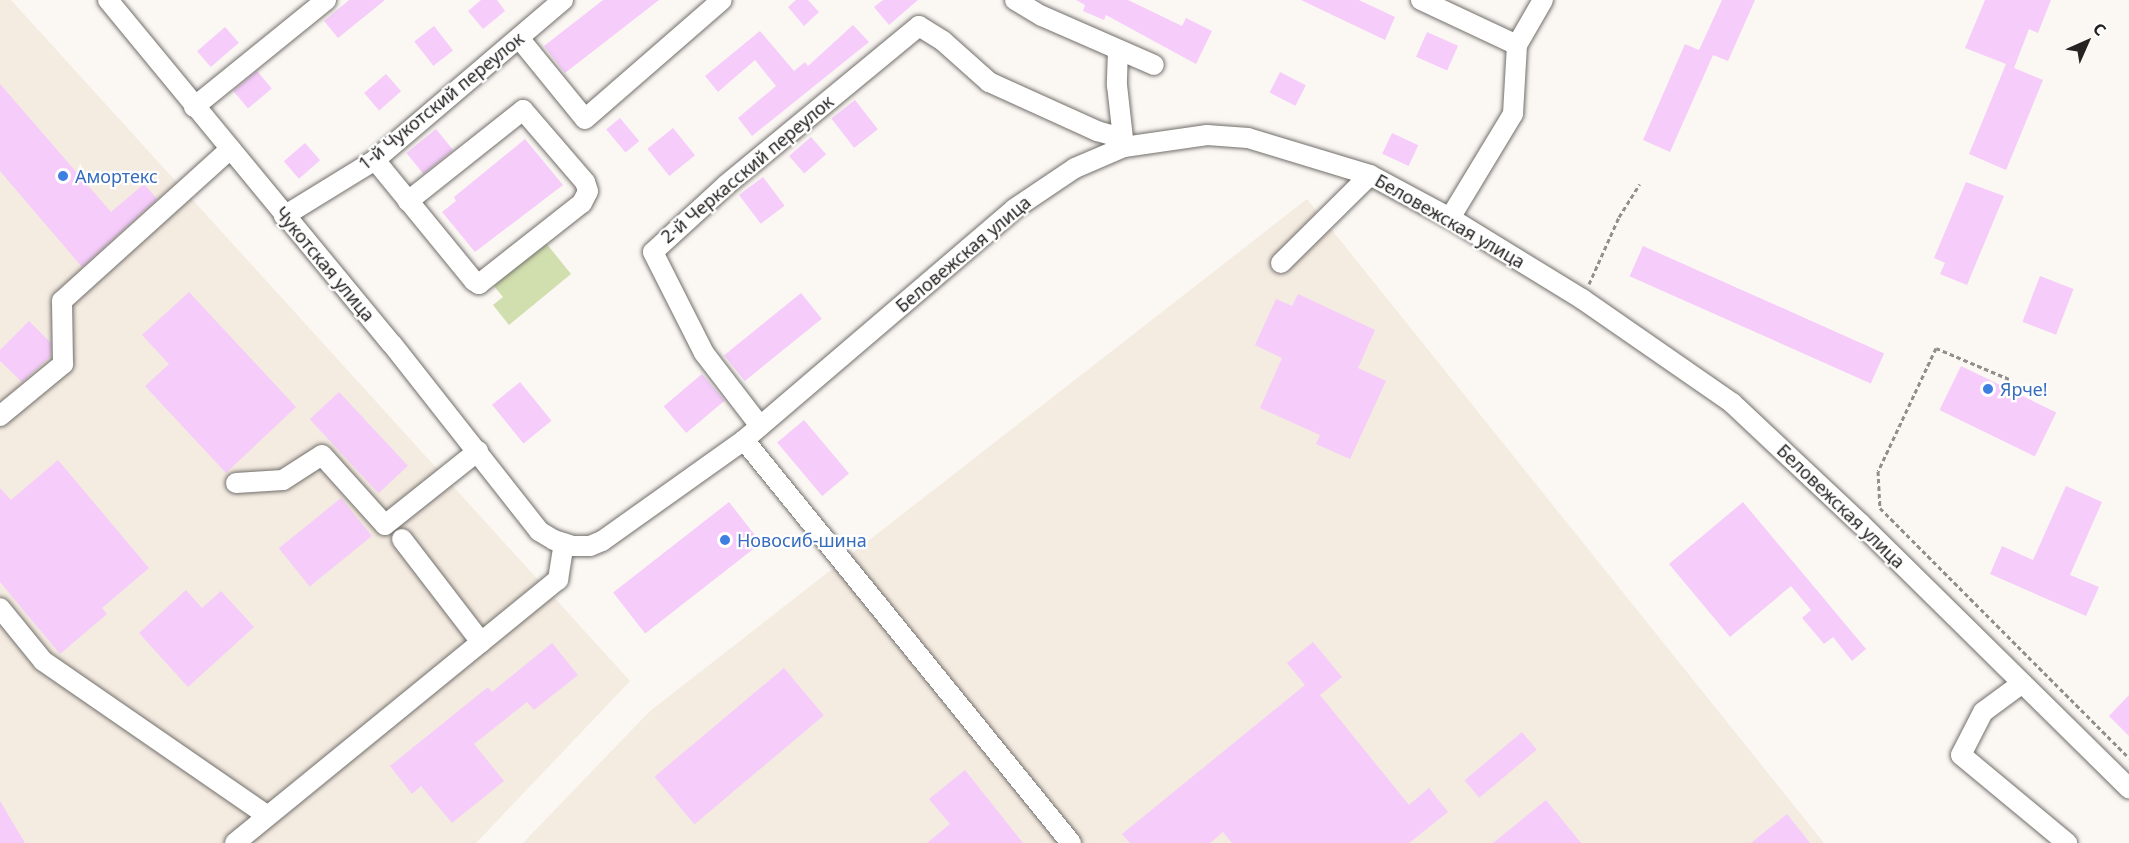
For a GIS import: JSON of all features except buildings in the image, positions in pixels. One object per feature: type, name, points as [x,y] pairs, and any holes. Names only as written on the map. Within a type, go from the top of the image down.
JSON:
[{"type":"street","name":"Чукотская улица","points":[[108,0],[478,451],[539,531]]},
{"type":"street","points":[[194,107],[326,0]]},
{"type":"street","name":"1-й Чукотский переулок","points":[[284,216],[375,160],[563,0]]},
{"type":"street","points":[[519,38],[585,119],[722,0]]},
{"type":"street","points":[[1015,0],[1154,65]]},
{"type":"street","points":[[1421,0],[1517,45]]},
{"type":"street","points":[[1450,218],[1513,114],[1517,45],[1543,0]]},
{"type":"street","name":"2-й Черкасский переулок","points":[[760,426],[704,353],[653,252],[726,185],[919,26],[943,41],[989,82],[1123,142]]},
{"type":"street","points":[[1118,50],[1123,142]]},
{"type":"street","points":[[375,160],[408,201],[479,284],[582,203],[588,191],[585,182],[523,110],[408,201]]},
{"type":"street","name":"Беловежская улица","points":[[539,531],[564,543],[590,546],[602,541],[744,440],[1014,209],[1075,168],[1123,142],[1207,135],[1248,138],[1370,175],[1450,218],[1582,299],[1732,403],[1860,523],[2129,788]]},
{"type":"street","points":[[0,416],[63,364],[62,301],[230,149]]},
{"type":"street","points":[[1281,263],[1370,175]]},
{"type":"street","points":[[744,440],[1071,843]]},
{"type":"street","points":[[236,483],[283,480],[322,455],[385,525],[478,451]]},
{"type":"street","points":[[402,539],[481,642]]},
{"type":"street","points":[[235,843],[266,815],[558,580],[564,543]]},
{"type":"street","points":[[3,618],[43,661],[266,815]]},
{"type":"street","points":[[2021,684],[1983,712],[1960,755],[2067,843]]},
{"type":"path","points":[[1596,272],[1619,218],[1640,184]]},
{"type":"path","points":[[2009,379],[1936,348],[1878,471],[1880,508],[2129,758]]},
{"type":"shaded area","points":[[0,0],[11,0],[630,681],[476,843],[0,843]]},
{"type":"shaded area","points":[[1307,199],[1824,843],[523,843],[650,711]]},
{"type":"green space","points":[[546,243],[571,274],[509,325],[493,305],[503,297],[494,286]]},
{"type":"place","name":"Амортекс","points":[[63,176]]},
{"type":"place","name":"Ярче!","points":[[1988,389]]},
{"type":"place","name":"Новосиб-шина","points":[[725,540]]}]
